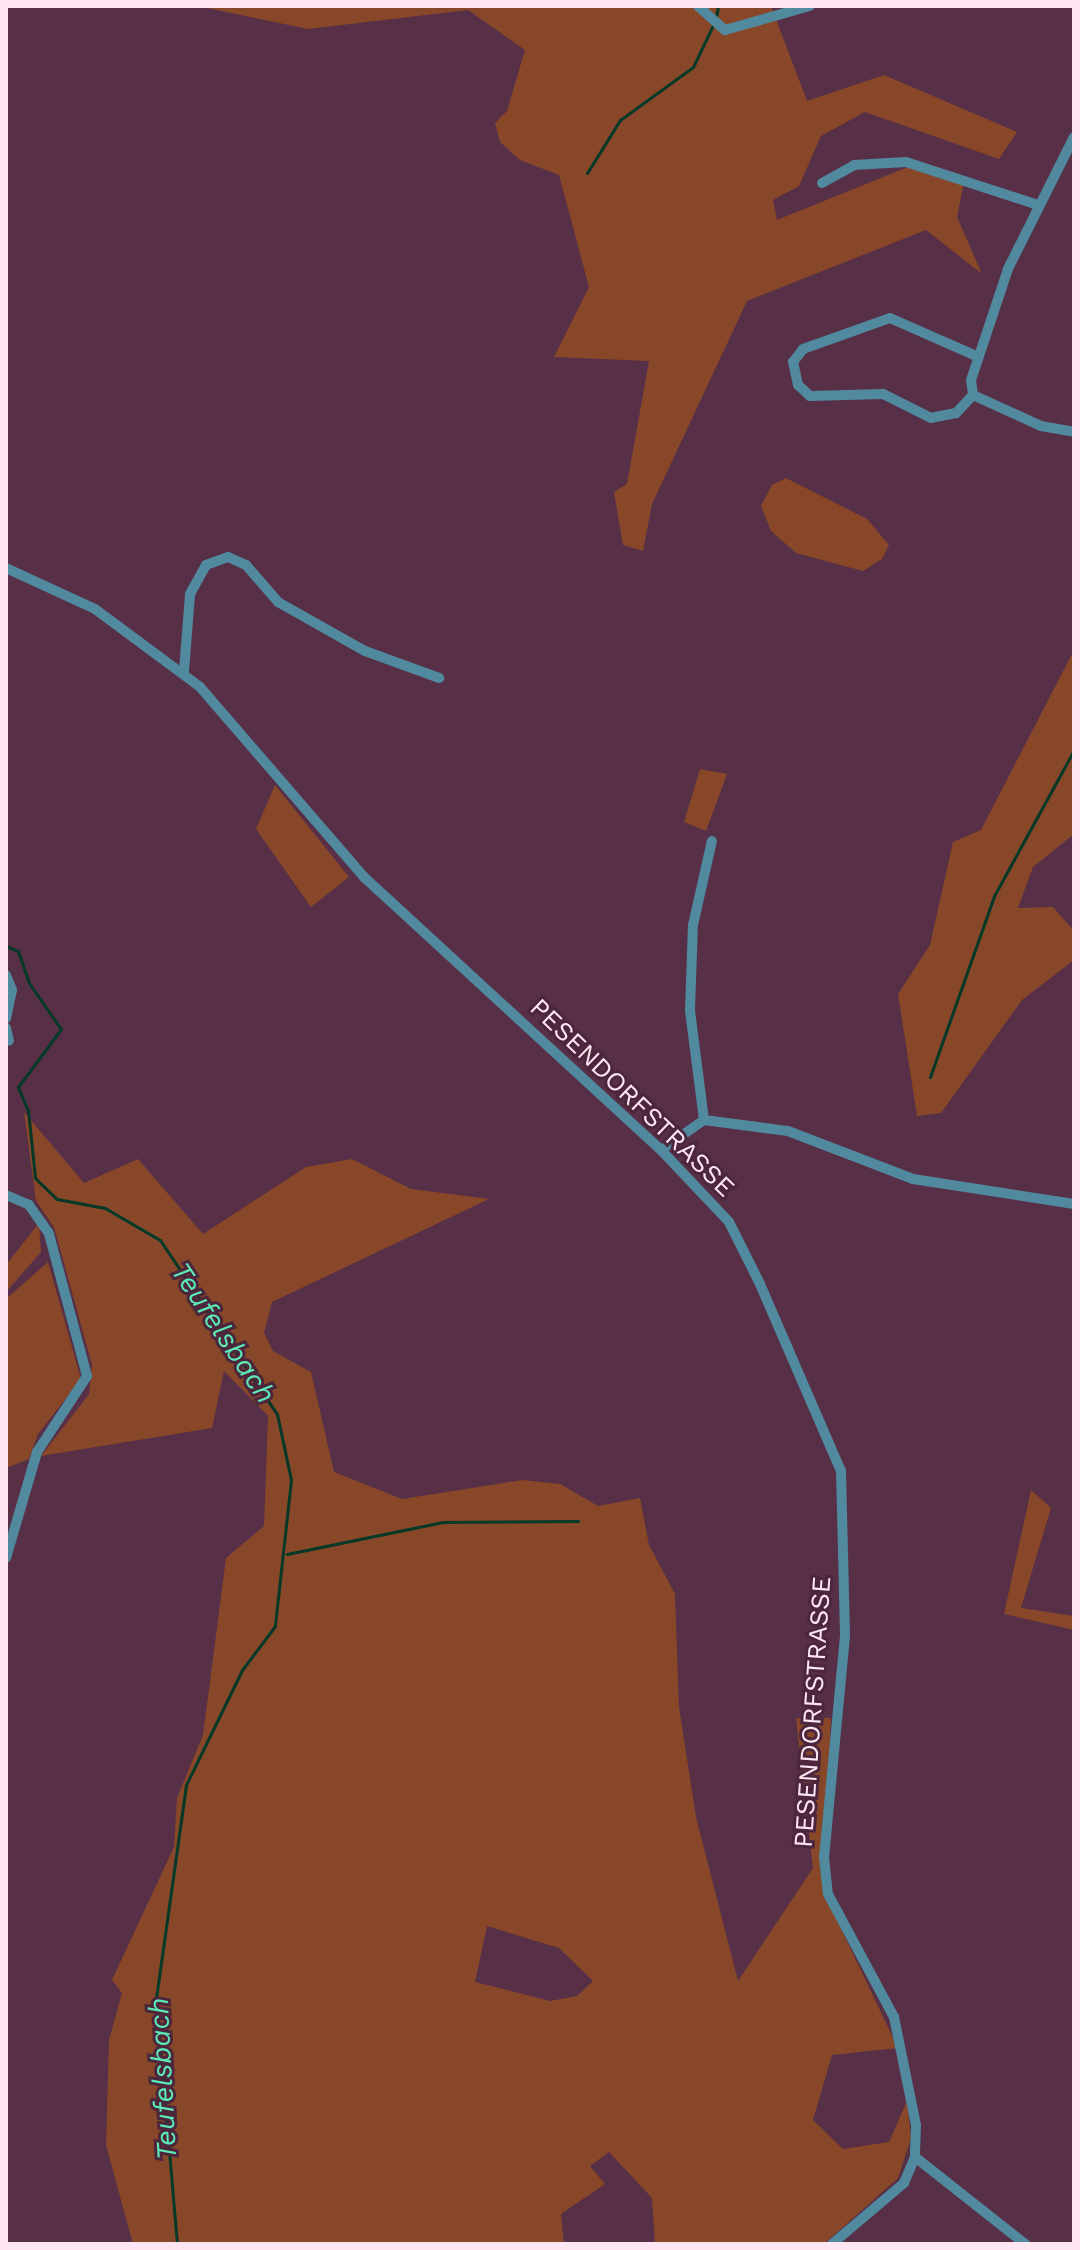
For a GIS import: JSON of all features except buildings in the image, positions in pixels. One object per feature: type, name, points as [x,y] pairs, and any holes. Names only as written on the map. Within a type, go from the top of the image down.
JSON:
[{"type":"street","points":[[698,6],[725,30],[810,6]]},
{"type":"street","points":[[976,356],[890,318],[803,349],[793,362],[798,385],[810,396],[883,394],[931,418],[956,413],[973,395],[976,356],[1038,205],[1074,137]]},
{"type":"street","points":[[822,183],[854,165],[919,163],[1038,205]]},
{"type":"street","points":[[973,395],[1041,426],[1074,432]]},
{"type":"street","points":[[184,671],[190,594],[206,565],[228,557],[285,606],[365,651],[439,678]]},
{"type":"street","name":"PESENDORFSTRASSE","points":[[6,568],[68,593],[184,671],[364,877],[661,1150],[729,1222],[841,1471],[845,1636],[824,1857],[828,1894],[894,2017],[909,2080],[915,2157]]},
{"type":"street","points":[[704,1120],[690,1010],[693,925],[712,841]]},
{"type":"street","points":[[6,975],[12,990],[6,1018]]},
{"type":"street","points":[[6,1028],[9,1041]]},
{"type":"street","points":[[661,1150],[704,1120],[788,1131],[913,1179],[1074,1204]]},
{"type":"street","points":[[6,1195],[29,1205],[49,1234],[87,1376],[41,1444],[6,1558]]},
{"type":"street","points":[[832,2244],[904,2183],[915,2157],[1025,2244]]},
{"type":"shaded area","points":[[198,6],[771,6],[807,101],[884,75],[1017,132],[999,159],[865,112],[821,136],[799,186],[773,200],[777,220],[908,167],[964,182],[957,217],[982,274],[926,230],[747,301],[652,504],[643,551],[623,545],[614,492],[627,484],[649,361],[554,357],[589,287],[559,175],[520,160],[500,142],[495,123],[507,111],[525,50],[468,10],[308,29]]},
{"type":"shaded area","points":[[786,478],[867,519],[889,545],[882,559],[863,571],[796,553],[771,531],[761,506],[772,485]]},
{"type":"shaded area","points":[[1074,650],[1074,834],[1033,867],[1018,908],[1053,907],[1074,931],[1074,960],[1022,1000],[941,1113],[917,1116],[898,994],[930,945],[953,842],[981,830]]},
{"type":"shaded area","points":[[700,769],[727,774],[706,831],[684,822]]},
{"type":"shaded area","points":[[275,785],[349,877],[311,907],[256,829]]},
{"type":"shaded area","points":[[24,1112],[84,1183],[138,1159],[203,1234],[306,1167],[352,1159],[411,1189],[489,1199],[272,1302],[264,1333],[273,1351],[311,1372],[334,1472],[402,1499],[523,1480],[560,1484],[598,1506],[640,1498],[649,1545],[675,1594],[679,1707],[696,1817],[738,1981],[813,1868],[796,1718],[831,1718],[823,1891],[898,2048],[832,2055],[813,2120],[843,2149],[889,2142],[907,2101],[911,2138],[898,2178],[824,2244],[655,2244],[652,2198],[609,2152],[590,2166],[605,2184],[561,2214],[564,2244],[133,2244],[106,2145],[109,2040],[122,1993],[112,1980],[174,1847],[177,1798],[203,1735],[226,1558],[264,1526],[268,1416],[224,1371],[212,1428],[41,1456],[89,1394],[92,1365],[54,1227],[36,1201]],"holes":[[[487,1926],[559,1948],[593,1981],[577,1996],[550,2001],[475,1982]]]},
{"type":"shaded area","points":[[39,1223],[41,1252],[6,1292],[6,1265]]},
{"type":"shaded area","points":[[48,1262],[81,1379],[38,1434],[29,1459],[6,1468],[6,1299]]},
{"type":"shaded area","points":[[1031,1490],[1051,1508],[1021,1608],[1074,1616],[1074,1630],[1004,1614]]},
{"type":"waterway","points":[[716,18],[718,6]]},
{"type":"waterway","points":[[587,173],[620,120],[693,67],[713,25]]},
{"type":"waterway","points":[[930,1077],[994,896],[1074,750]]},
{"type":"waterway","name":"Teufelsbach","points":[[6,946],[18,951],[29,983],[61,1029],[18,1087],[28,1110],[35,1178],[57,1199],[105,1208],[160,1240],[277,1414],[291,1480],[275,1626],[242,1670],[186,1785],[156,1999],[177,2244]]},
{"type":"waterway","points":[[287,1554],[443,1522],[578,1521]]}]
